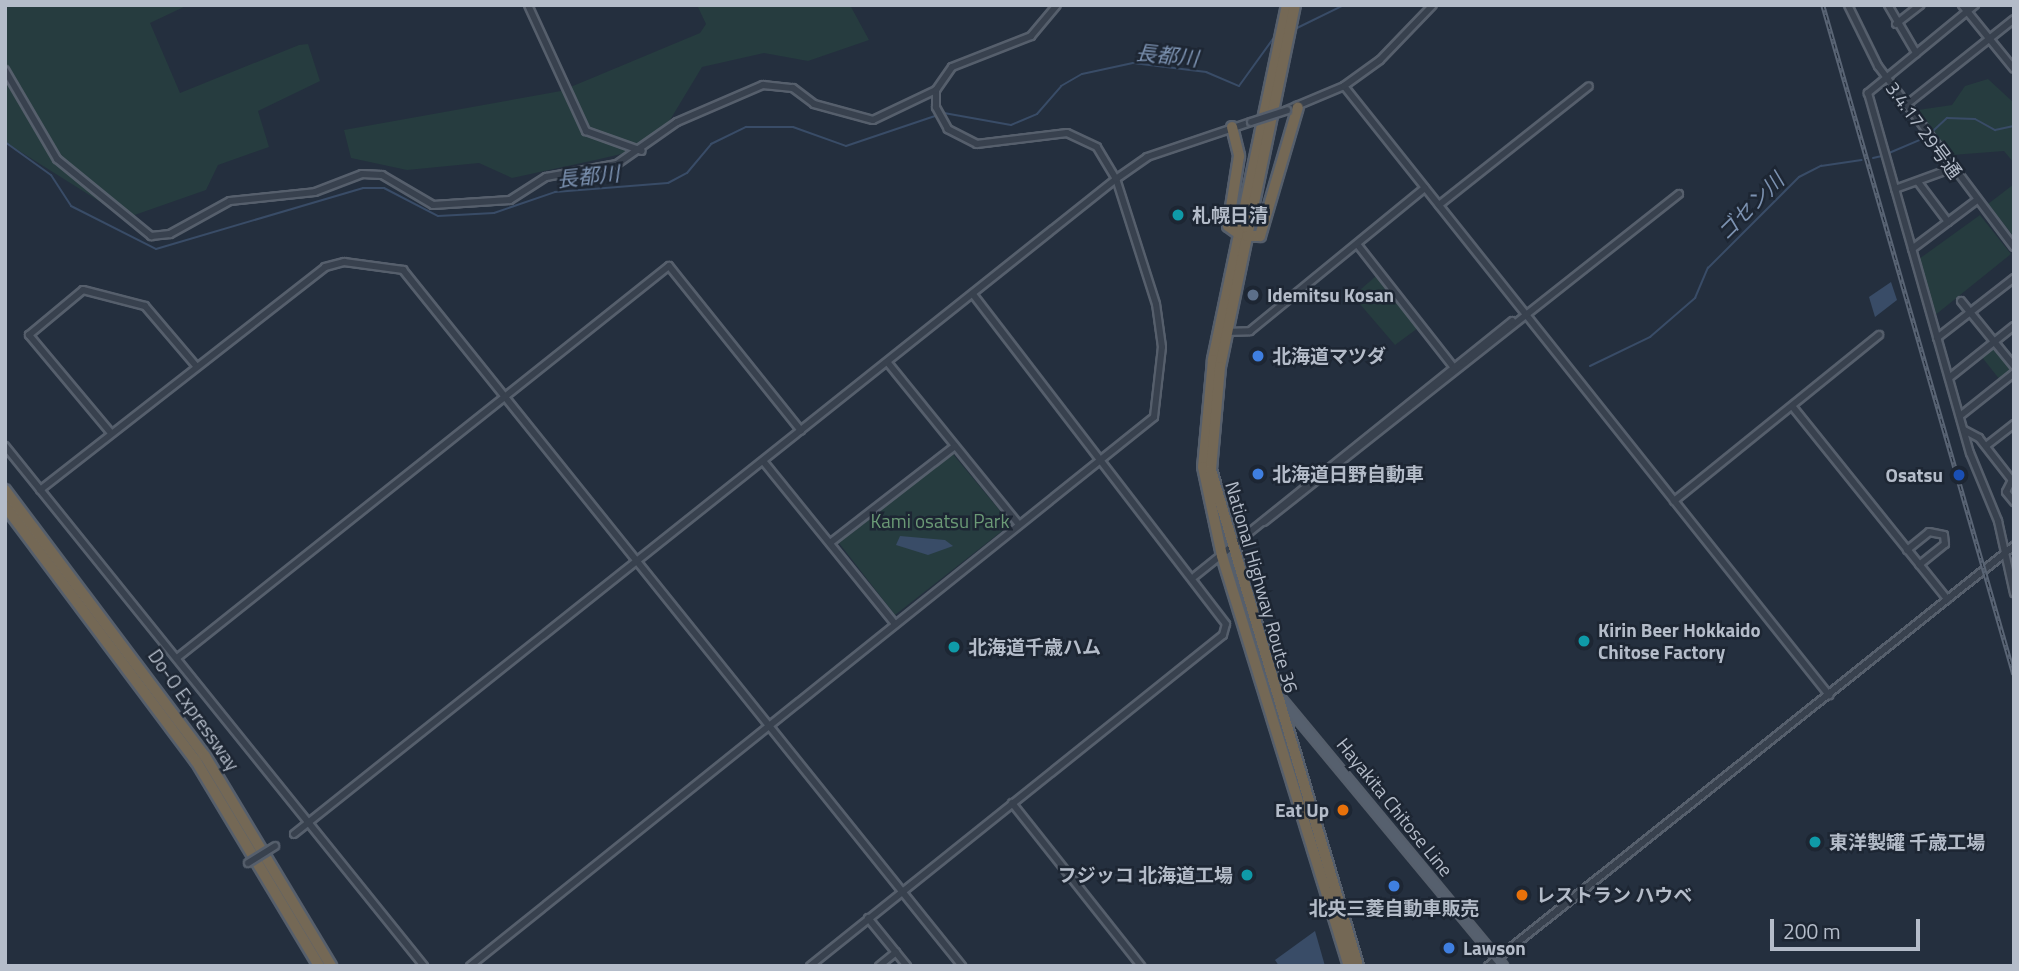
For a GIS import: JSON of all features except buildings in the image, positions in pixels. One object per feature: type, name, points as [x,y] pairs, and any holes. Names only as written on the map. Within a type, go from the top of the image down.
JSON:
[{"type":"highway","name":"National Highway Route 36","points":[[1287,5],[1224,331],[1204,416],[1203,467],[1259,672],[1349,966]]},
{"type":"highway","name":"National Highway Route 36","points":[[1243,235],[1295,5]]},
{"type":"highway","points":[[1232,127],[1239,156],[1228,226],[1243,235],[1260,236],[1298,107]]},
{"type":"highway","name":"Do-O Expressway","points":[[5,490],[205,756],[331,966]]},
{"type":"highway","name":"Do-O Expressway","points":[[5,506],[196,761],[319,966]]},
{"type":"highway","name":"National Highway Route 36","points":[[1226,553],[1270,680],[1358,966]]},
{"type":"main road","name":"Hayakita Chitose Line","points":[[1259,672],[1270,680],[1500,962]]},
{"type":"street","points":[[527,5],[586,131],[642,151]]},
{"type":"street","points":[[5,70],[57,159],[151,236],[170,234],[230,201],[315,192],[362,174],[382,175],[433,205],[500,202],[546,177],[617,164],[642,151],[677,122],[763,85],[793,88],[814,104],[873,120],[936,90],[953,67],[1043,29],[1058,5]]},
{"type":"street","points":[[294,834],[1116,179],[1147,157],[1298,107],[1344,86],[1398,44],[1433,5]]},
{"type":"street","name":"3.4.17 29号通","points":[[1847,5],[1886,77],[2014,247]]},
{"type":"street","points":[[1888,5],[1896,24],[1916,53]]},
{"type":"street","points":[[1896,24],[1920,5]]},
{"type":"street","points":[[1962,5],[2014,69]]},
{"type":"street","points":[[1976,5],[1868,93],[1937,338],[2014,593]]},
{"type":"street","points":[[1906,105],[2014,19]]},
{"type":"street","points":[[1344,86],[1829,695]]},
{"type":"street","points":[[1439,205],[1589,86]]},
{"type":"street","points":[[470,966],[1154,417],[1162,347],[1150,281],[1116,179],[1097,147],[1079,134],[976,144],[939,117],[936,90]]},
{"type":"street","points":[[1895,189],[1953,168]]},
{"type":"street","points":[[1918,182],[1948,222]]},
{"type":"street","points":[[1224,331],[1250,331],[1425,188]]},
{"type":"street","points":[[1195,576],[1455,368],[1679,194]]},
{"type":"street","points":[[1912,249],[1977,200]]},
{"type":"street","points":[[1357,244],[1455,368]]},
{"type":"street","points":[[40,490],[319,271],[352,262],[412,276],[962,966]]},
{"type":"street","points":[[177,658],[669,266],[801,431]]},
{"type":"street","points":[[1937,338],[2014,278]]},
{"type":"street","points":[[111,433],[29,335],[83,290],[145,306],[196,366]]},
{"type":"street","points":[[810,966],[1223,635],[1223,615],[1195,576],[973,294]]},
{"type":"street","points":[[1961,301],[2014,366]]},
{"type":"street","points":[[1949,378],[2014,326]]},
{"type":"street","points":[[1674,501],[1879,335]]},
{"type":"street","points":[[888,363],[1019,526]]},
{"type":"street","points":[[1960,416],[2014,373]]},
{"type":"street","points":[[1792,406],[1947,599]]},
{"type":"street","points":[[1986,446],[2014,424]]},
{"type":"street","points":[[1964,430],[1986,446],[2013,481],[2006,492],[2014,502]]},
{"type":"street","points":[[5,446],[425,966]]},
{"type":"street","points":[[830,543],[955,446]]},
{"type":"street","points":[[764,461],[895,624]]},
{"type":"street","points":[[1907,550],[1928,532],[1944,534],[1945,544],[1919,565]]},
{"type":"street","points":[[1488,966],[1500,962],[2014,546]]},
{"type":"street","points":[[1012,803],[1141,966]]},
{"type":"street","points":[[247,863],[275,846]]},
{"type":"street","points":[[868,918],[907,966]]},
{"type":"street","points":[[879,966],[896,952]]},
{"type":"green space","points":[[5,5],[188,5],[150,23],[180,93],[299,45],[308,44],[320,81],[258,111],[269,147],[218,165],[206,190],[126,218],[5,142]]},
{"type":"green space","points":[[697,5],[850,5],[869,40],[808,61],[764,53],[702,67],[670,120],[638,150],[600,159],[512,178],[479,163],[407,170],[351,158],[344,130],[561,91],[700,33],[706,24]]},
{"type":"green space","points":[[1988,79],[2014,103],[2014,163],[2004,151],[1952,155],[1918,110],[1952,105],[1965,86]]},
{"type":"green space","points":[[2014,184],[2014,237],[1988,204]]},
{"type":"green space","points":[[1980,215],[2011,254],[1934,316],[1919,259]]},
{"type":"green space","points":[[1376,276],[1418,328],[1395,345],[1353,296]]},
{"type":"green space","points":[[1994,346],[2013,370],[2000,380],[1981,356]]},
{"type":"green space","name":"Kami osatsu Park","points":[[952,453],[1011,524],[895,615],[839,543]]},
{"type":"water","points":[[1891,282],[1897,300],[1875,317],[1869,297]]},
{"type":"water","points":[[900,536],[945,540],[953,546],[928,555],[896,545]]},
{"type":"water","points":[[1315,931],[1325,966],[1279,966],[1275,960]]},
{"type":"waterway","name":"長都川","points":[[1297,28],[1344,5]]},
{"type":"waterway","name":"長都川","points":[[944,113],[1011,125],[1037,114],[1061,86],[1082,74],[1133,63],[1206,72],[1239,86],[1275,36]]},
{"type":"waterway","name":"長都川","points":[[5,142],[51,175],[71,206],[156,249],[363,188],[384,188],[438,216],[494,213],[555,192],[668,183],[687,173],[711,144],[746,127],[793,127],[846,146],[938,115]]},
{"type":"waterway","name":"ゴセン川","points":[[1934,130],[1947,118],[1975,119],[1995,130],[2014,126]]},
{"type":"waterway","name":"ゴセン川","points":[[1889,153],[1924,138]]},
{"type":"waterway","name":"ゴセン川","points":[[1873,158],[1882,156]]},
{"type":"waterway","name":"ゴセン川","points":[[1590,366],[1650,337],[1695,298],[1708,268],[1799,177],[1821,166],[1862,160]]},
{"type":"railway","points":[[1823,5],[2014,674]]},
{"type":"place","name":"札幌日清","points":[[1178,215]]},
{"type":"place","name":"Idemitsu Kosan","points":[[1253,295]]},
{"type":"place","name":"北海道マツダ","points":[[1258,356]]},
{"type":"place","name":"北海道日野自動車","points":[[1258,474]]},
{"type":"place","name":"Osatsu","points":[[1959,475]]},
{"type":"place","name":"Kirin Beer Hokkaido Chitose Factory","points":[[1584,641]]},
{"type":"place","name":"北海道千歳ハム","points":[[954,647]]},
{"type":"place","name":"Eat Up","points":[[1343,810]]},
{"type":"place","name":"東洋製罐 千歳工場","points":[[1815,842]]},
{"type":"place","name":"フジッコ 北海道工場","points":[[1247,875]]},
{"type":"place","name":"北央三菱自動車販売","points":[[1394,886]]},
{"type":"place","name":"レストラン ハウベ","points":[[1522,895]]},
{"type":"place","name":"Lawson","points":[[1449,948]]}]
